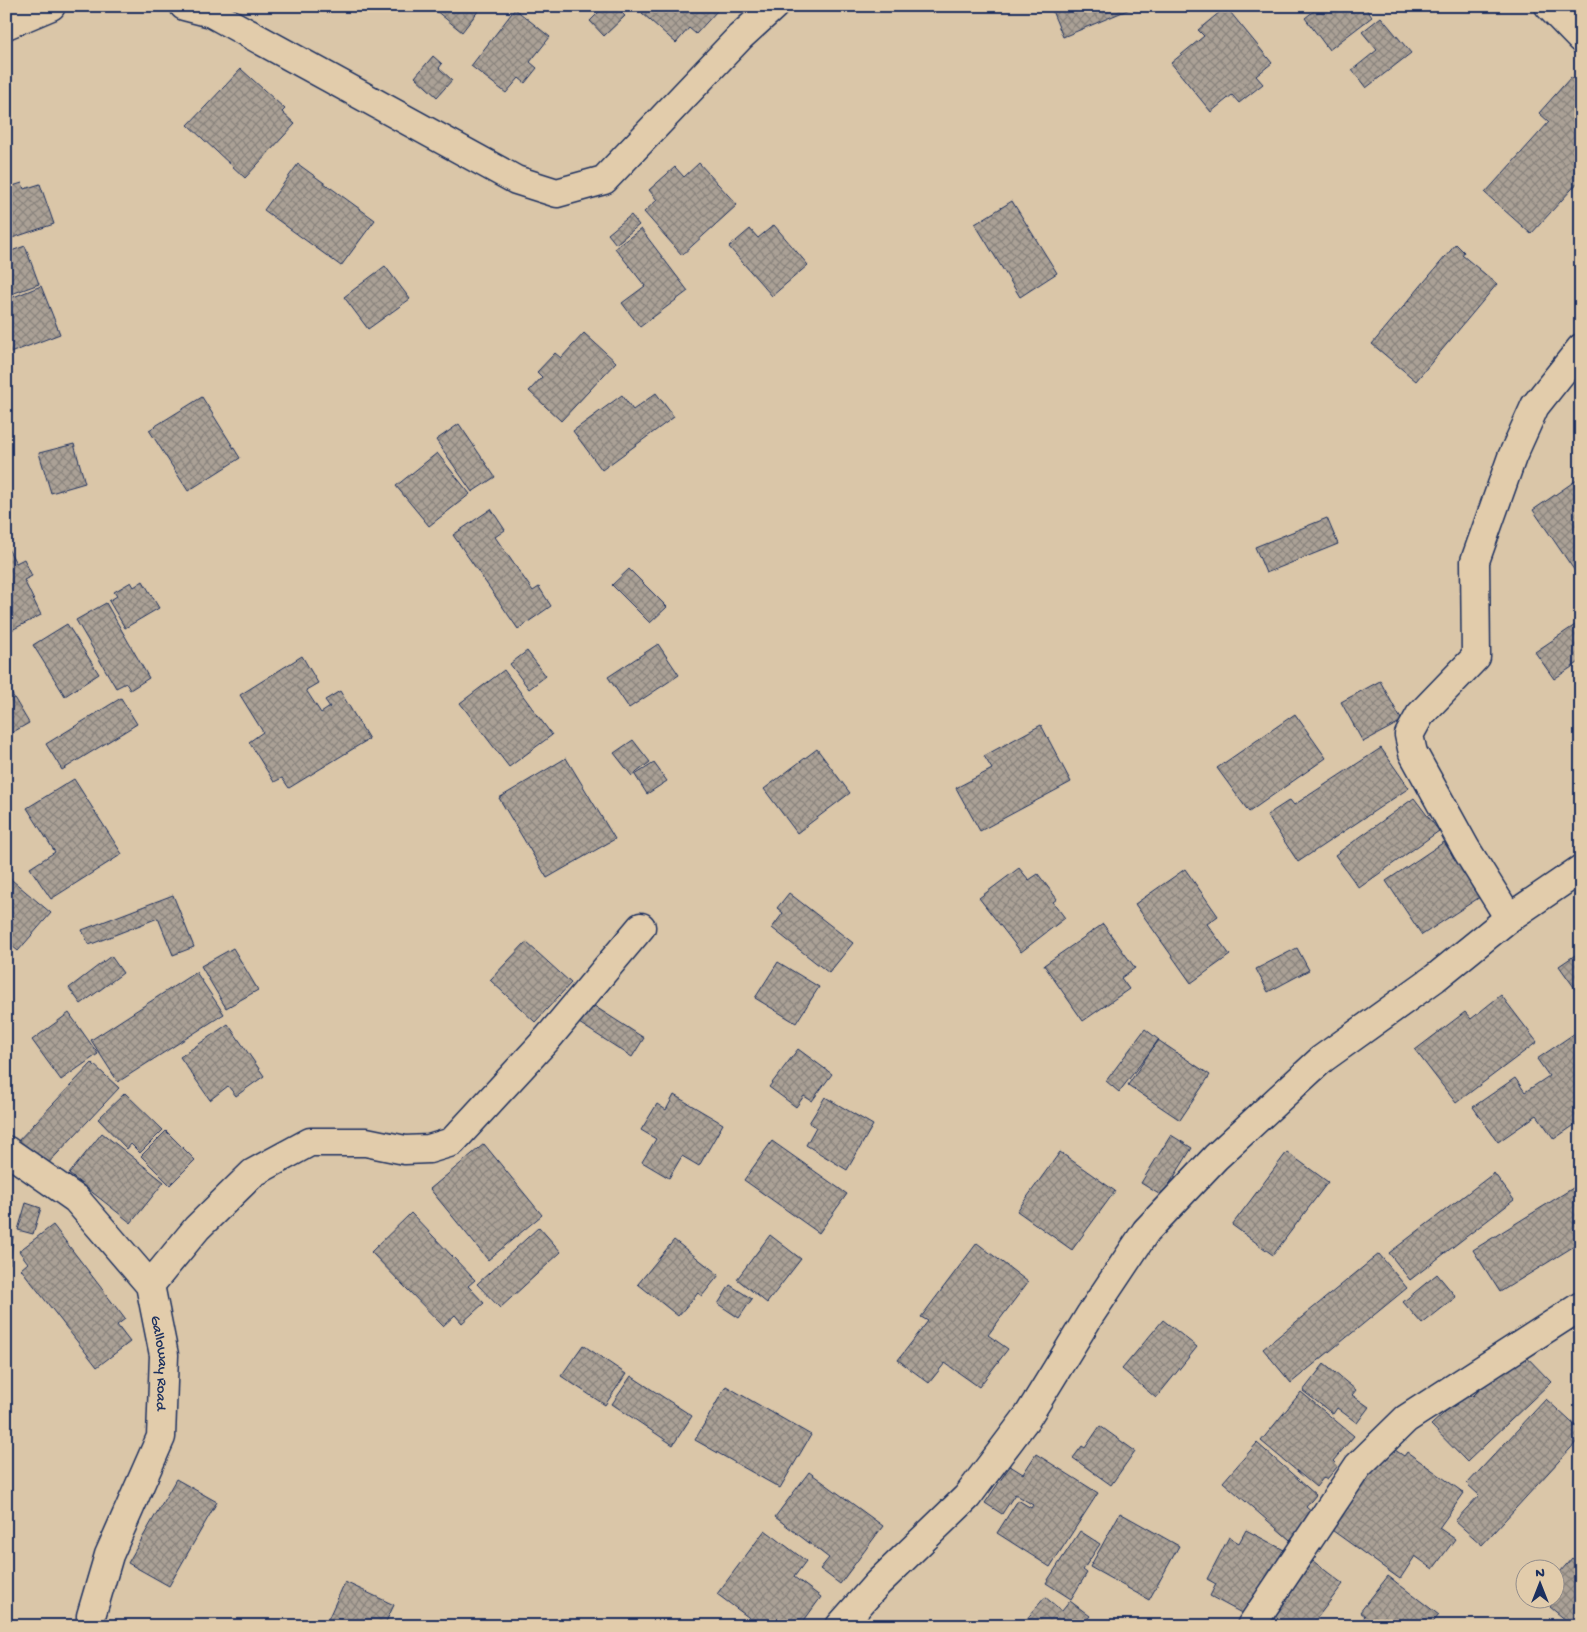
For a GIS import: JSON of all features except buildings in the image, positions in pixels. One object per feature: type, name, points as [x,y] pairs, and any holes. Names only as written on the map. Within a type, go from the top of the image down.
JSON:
[{"type":"street","points":[[6,26],[51,6]]},
{"type":"street","points":[[184,6],[211,13],[516,180],[557,193],[604,180],[733,44],[774,6]]},
{"type":"street","points":[[1548,6],[1581,39]]},
{"type":"street","points":[[1508,918],[1413,754],[1409,735],[1420,715],[1476,657],[1475,561],[1512,457],[1535,406],[1581,348]]},
{"type":"street","points":[[840,1626],[878,1583],[968,1497],[1028,1416],[1090,1315],[1146,1231],[1216,1157],[1322,1059],[1435,978],[1508,918],[1581,868]]},
{"type":"street","points":[[150,1285],[197,1228],[253,1173],[310,1142],[366,1142],[405,1150],[429,1149],[452,1142],[548,1038],[641,927]]},
{"type":"street","name":"Galloway Road","points":[[6,1150],[76,1199],[150,1285],[164,1355],[161,1437],[109,1555],[91,1616],[91,1626]]},
{"type":"street","points":[[1251,1626],[1358,1466],[1406,1419],[1581,1306]]}]
